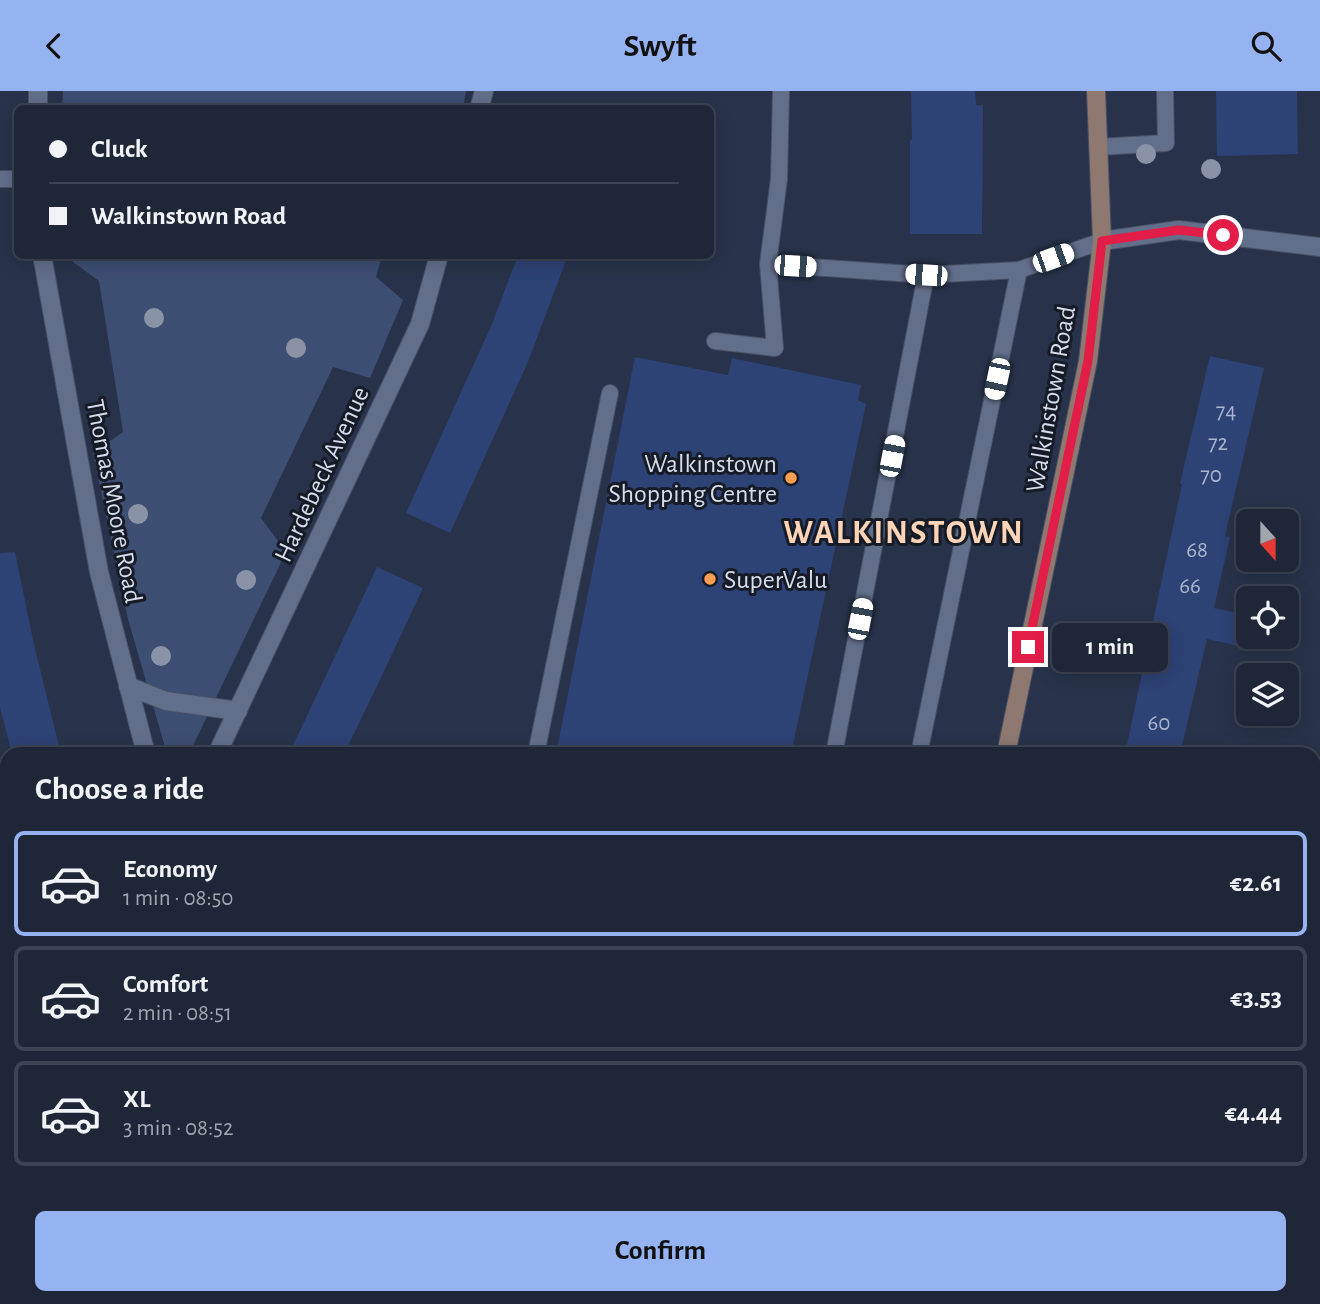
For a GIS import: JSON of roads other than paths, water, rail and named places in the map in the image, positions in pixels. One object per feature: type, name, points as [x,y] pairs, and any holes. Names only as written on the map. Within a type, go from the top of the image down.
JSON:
[{"type":"main road","name":"Walkinstown Road","points":[[1007,747],[1088,361],[1102,241],[1096,91]]},
{"type":"street","points":[[1102,241],[1179,230],[1320,247]]},
{"type":"street","name":"Thomas Moore Road","points":[[44,259],[99,572],[144,747]]},
{"type":"street","name":"Hardebeck Avenue","points":[[221,747],[420,324],[438,259]]},
{"type":"street","points":[[128,686],[166,701],[238,711]]},
{"type":"lane","points":[[715,341],[775,348],[768,264],[779,179],[781,91]]},
{"type":"lane","points":[[1099,147],[1166,143],[1165,91]]},
{"type":"lane","points":[[768,264],[926,275],[1019,270],[1102,241]]},
{"type":"lane","points":[[920,747],[1019,270]]},
{"type":"lane","points":[[835,747],[926,275]]},
{"type":"lane","points":[[537,747],[610,393]]},
{"type":"place","name":"Walkinstown Shopping Centre","points":[[791,478]]},
{"type":"place","name":"SuperValu","points":[[710,579]]},
{"type":"district","name":"WALKINSTOWN","points":[[904,531]]}]
